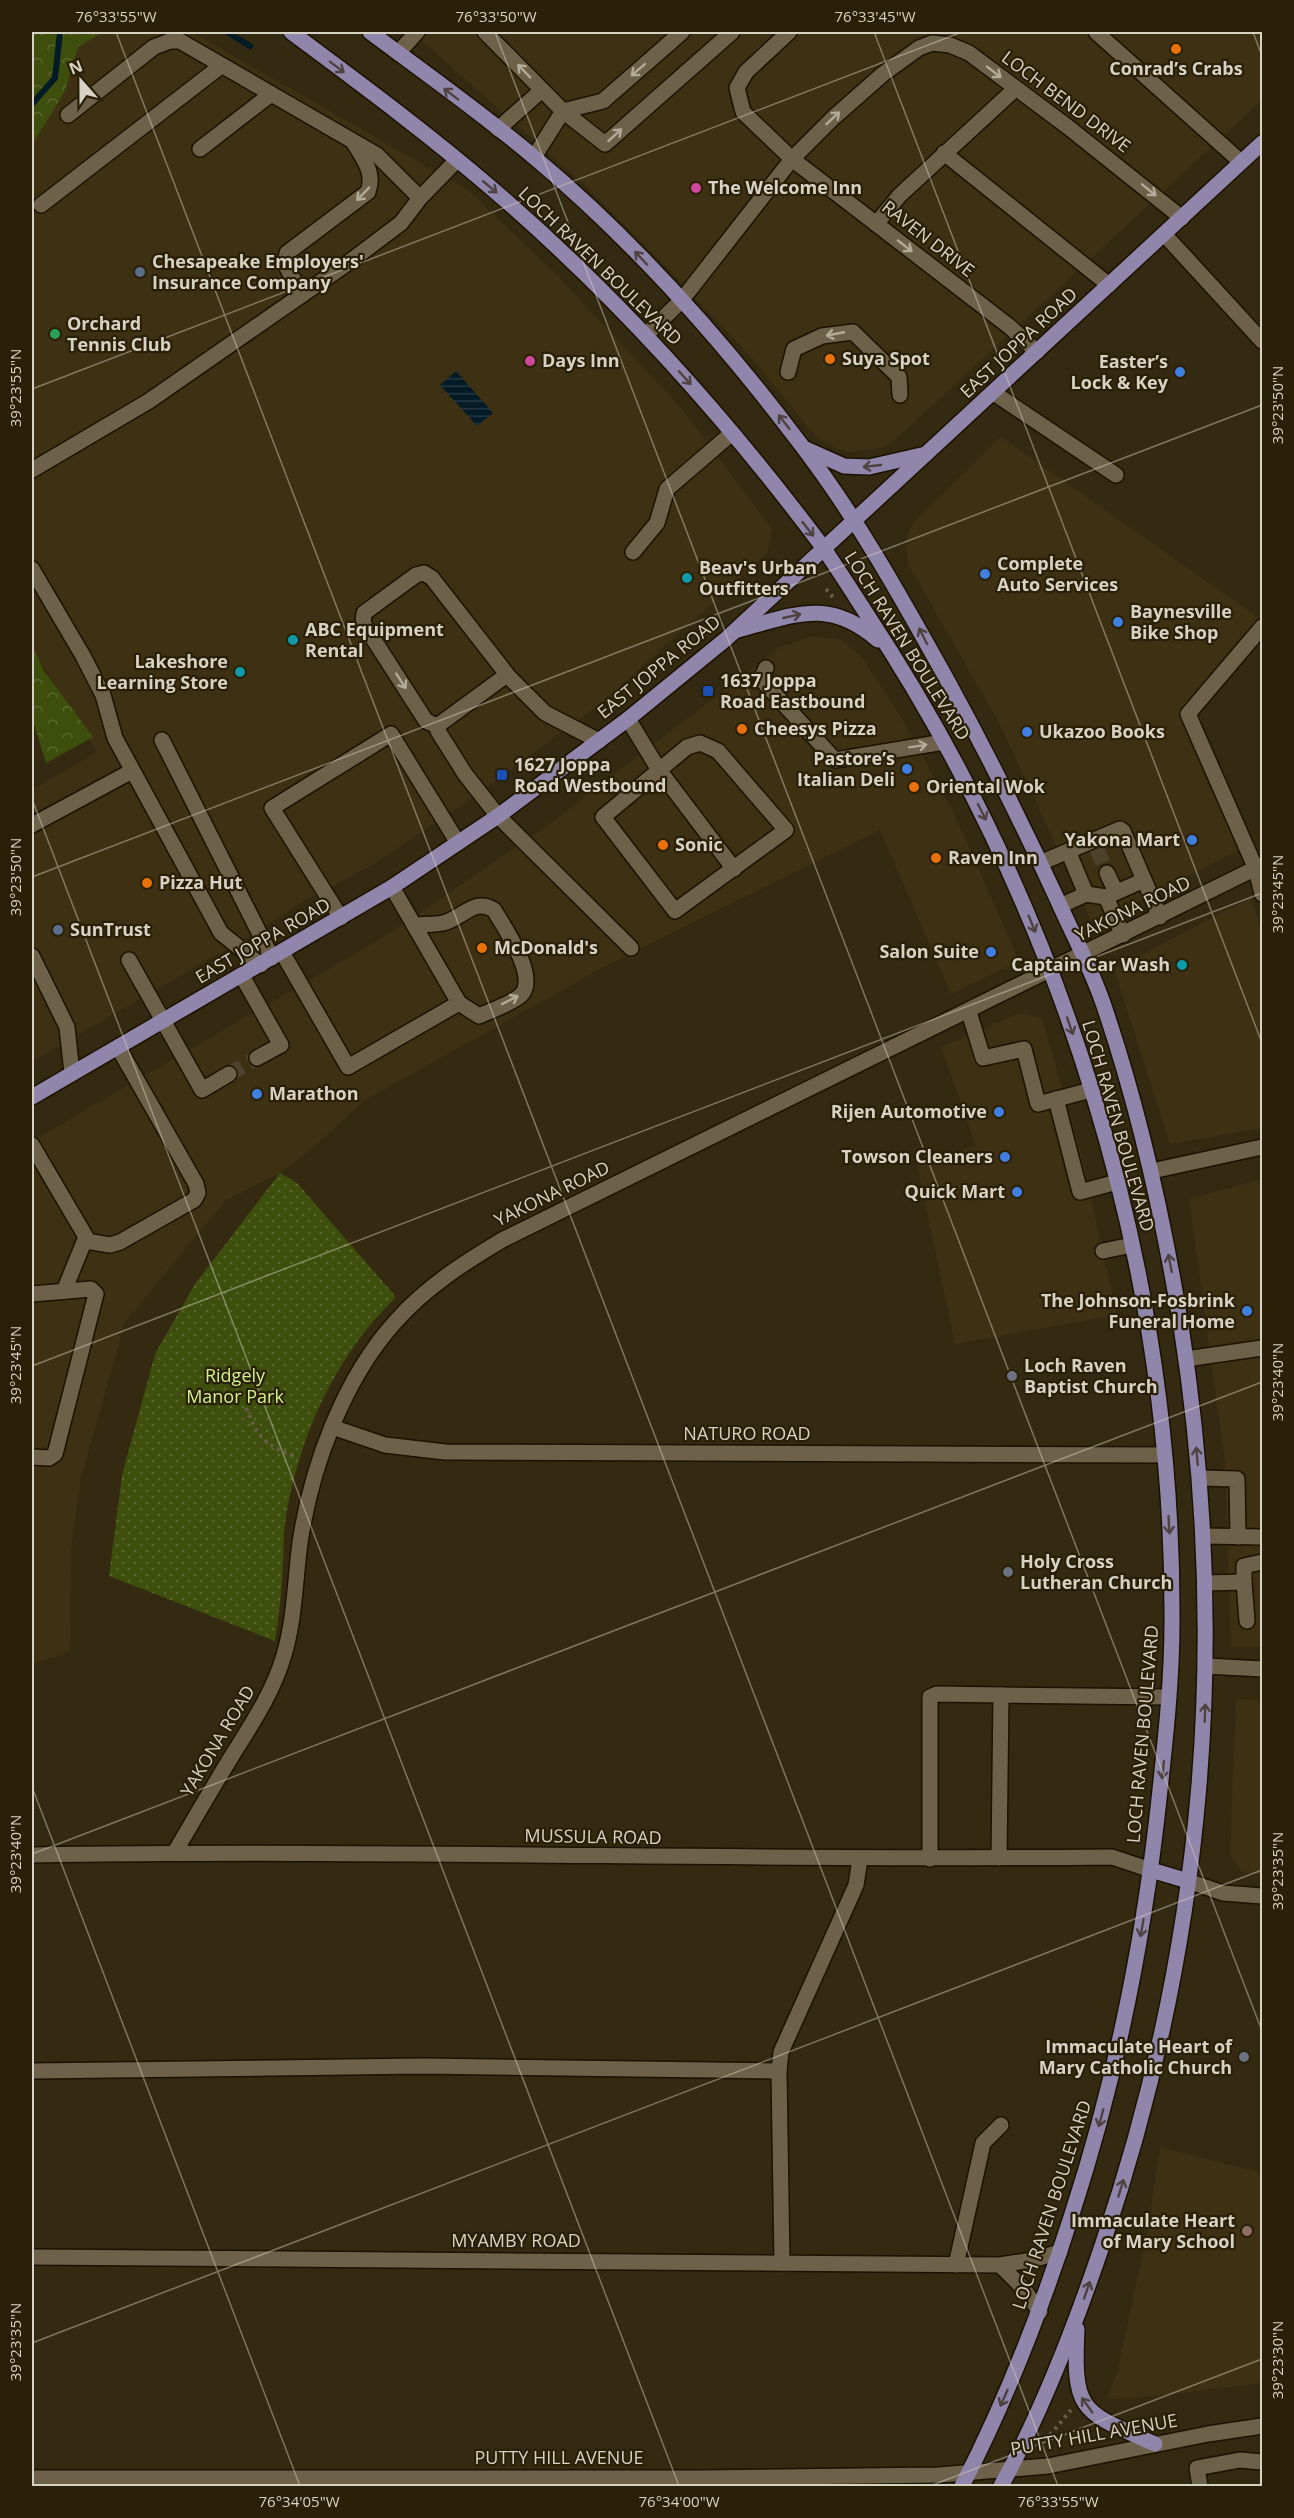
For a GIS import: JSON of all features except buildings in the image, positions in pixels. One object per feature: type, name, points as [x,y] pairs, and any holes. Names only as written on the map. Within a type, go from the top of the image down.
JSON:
[{"type":"main road","name":"LOCH RAVEN BOULEVARD","points":[[291,32],[496,192],[646,335],[732,433],[824,549],[891,651],[944,742],[996,842],[1050,971],[1091,1090],[1117,1182],[1154,1367],[1164,1455],[1172,1579],[1169,1697],[1151,1870],[1118,2054],[1092,2150],[1040,2312],[1001,2404],[965,2480]]},
{"type":"main road","name":"LOCH RAVEN BOULEVARD","points":[[370,32],[534,157],[629,246],[681,301],[754,386],[803,447],[855,521],[906,605],[978,737],[1083,955],[1100,993],[1115,1039],[1152,1171],[1186,1359],[1200,1478],[1206,1583],[1206,1666],[1199,1799],[1188,1881],[1163,2021],[1139,2126],[1117,2203],[1078,2316],[1001,2487]]},
{"type":"main road","name":"EAST JOPPA ROAD","points":[[33,1092],[163,1022],[341,918],[498,816],[628,719],[735,630],[1263,143]]},
{"type":"main road","points":[[803,447],[844,466],[869,467],[929,453]]},
{"type":"main road","points":[[735,630],[803,613],[833,613],[864,627],[891,651]]},
{"type":"main road","points":[[1151,1870],[1188,1881]]},
{"type":"main road","points":[[1078,2316],[1075,2373],[1082,2399],[1088,2410],[1097,2417],[1155,2444]]},
{"type":"street","points":[[398,53],[417,32]]},
{"type":"street","points":[[485,32],[562,111],[605,144],[732,32]]},
{"type":"street","points":[[534,157],[562,111],[603,101],[682,32]]},
{"type":"street","name":"RAVEN DRIVE","points":[[789,32],[746,72],[737,88],[743,112],[792,159],[1010,327],[1037,352]]},
{"type":"street","points":[[1096,32],[1241,162]]},
{"type":"street","points":[[68,115],[154,47],[180,40],[377,155],[420,198]]},
{"type":"street","name":"LOCH BEND DRIVE","points":[[646,335],[681,301],[792,159],[833,118],[904,57],[932,43],[950,45],[969,53],[1077,134],[1182,218]]},
{"type":"street","points":[[41,205],[221,66]]},
{"type":"street","points":[[876,224],[900,195],[1015,88]]},
{"type":"street","points":[[498,129],[542,90]]},
{"type":"street","points":[[200,149],[271,94]]},
{"type":"street","points":[[302,295],[285,264],[287,253],[368,192],[372,180],[368,166],[354,143]]},
{"type":"street","points":[[944,153],[1109,285]]},
{"type":"street","points":[[32,470],[149,401],[401,223],[420,198],[457,160]]},
{"type":"street","points":[[1164,234],[1263,340]]},
{"type":"street","points":[[788,372],[794,349],[822,336],[853,332],[899,377],[900,395]]},
{"type":"street","points":[[994,393],[1116,475]]},
{"type":"street","points":[[633,552],[657,523],[668,489],[732,433]]},
{"type":"street","points":[[32,568],[104,695],[115,738],[221,933],[272,958]]},
{"type":"street","points":[[437,726],[426,721],[363,623],[364,613],[416,575],[424,573],[432,578],[509,677],[545,713],[599,741]]},
{"type":"street","points":[[1263,627],[1188,714],[1259,867],[1263,894]]},
{"type":"street","points":[[766,668],[762,679],[835,760],[944,742]]},
{"type":"street","points":[[437,726],[504,677],[509,677]]},
{"type":"street","points":[[628,719],[659,770],[734,869]]},
{"type":"street","points":[[437,726],[465,774],[498,816],[631,948]]},
{"type":"street","points":[[341,918],[272,808],[391,734],[458,843]]},
{"type":"street","points":[[162,740],[272,958],[348,1067],[459,1003]]},
{"type":"street","points":[[700,743],[718,751],[786,830],[675,911],[603,817],[659,770],[687,747],[700,743]]},
{"type":"street","points":[[32,825],[132,771]]},
{"type":"street","points":[[1040,863],[1068,851],[1095,844],[1120,829],[1123,831],[1160,917]]},
{"type":"street","points":[[1068,851],[1086,894]]},
{"type":"street","name":"YAKONA ROAD","points":[[175,1852],[269,1696],[284,1655],[292,1623],[300,1542],[309,1496],[332,1427],[356,1378],[375,1347],[419,1298],[472,1257],[504,1239],[969,1012],[1259,867]]},
{"type":"street","points":[[1107,873],[1111,895],[1124,935]]},
{"type":"street","points":[[1060,906],[1086,894],[1111,895],[1144,880]]},
{"type":"street","points":[[392,886],[414,925],[459,1003],[479,1016],[522,994],[527,984],[525,966],[494,910],[487,905],[479,905],[444,923],[414,925]]},
{"type":"street","points":[[32,956],[67,1027],[72,1073]]},
{"type":"street","points":[[129,960],[202,1090],[229,1074]]},
{"type":"street","points":[[242,976],[281,1045],[257,1059]]},
{"type":"street","points":[[969,1012],[982,1059],[1024,1049],[1038,1104],[1091,1090]]},
{"type":"street","points":[[86,1241],[110,1245],[120,1242],[194,1200],[198,1193],[196,1184],[118,1047]]},
{"type":"street","points":[[1056,1099],[1080,1192],[1117,1182]]},
{"type":"street","points":[[32,1145],[86,1237],[64,1291]]},
{"type":"street","points":[[1152,1171],[1263,1147]]},
{"type":"street","points":[[1103,1251],[1131,1245]]},
{"type":"street","points":[[32,1294],[91,1289],[96,1294],[55,1454],[49,1458],[32,1457]]},
{"type":"street","points":[[1186,1359],[1263,1348]]},
{"type":"street","name":"NATURO ROAD","points":[[332,1427],[385,1445],[445,1452],[1164,1455]]},
{"type":"street","points":[[1200,1478],[1237,1479],[1238,1537]]},
{"type":"street","points":[[1204,1536],[1263,1537]]},
{"type":"street","points":[[1247,1621],[1244,1566],[1263,1562]]},
{"type":"street","points":[[1206,1583],[1244,1582]]},
{"type":"street","points":[[1206,1666],[1263,1669]]},
{"type":"street","points":[[930,1859],[930,1697],[937,1694],[1169,1697]]},
{"type":"street","points":[[999,1858],[1001,1695]]},
{"type":"street","name":"MUSSULA ROAD","points":[[32,1855],[175,1852],[860,1859],[1112,1857],[1151,1870]]},
{"type":"street","points":[[782,2263],[779,2071],[781,2052],[856,1885],[860,1859]]},
{"type":"street","points":[[1188,1881],[1223,1893],[1263,1896]]},
{"type":"street","points":[[32,2071],[422,2066],[779,2071]]},
{"type":"street","points":[[956,2265],[983,2143],[1001,2125]]},
{"type":"street","name":"MYAMBY ROAD","points":[[32,2257],[1000,2265],[1032,2260],[1060,2252]]},
{"type":"street","points":[[1000,2265],[1023,2288],[1040,2312]]},
{"type":"street","name":"PUTTY HILL AVENUE","points":[[32,2478],[965,2480],[1263,2426]]},
{"type":"street","points":[[1200,2487],[1197,2468],[1240,2460],[1263,2462]]},
{"type":"path","points":[[826,589],[834,600]]},
{"type":"path","points":[[246,1408],[253,1425],[264,1440],[272,1448],[294,1456]]},
{"type":"path","points":[[1050,2435],[1075,2406]]},
{"type":"shaded area","points":[[32,32],[192,32],[469,191],[557,275],[681,408],[772,529],[767,554],[601,703],[473,797],[375,863],[294,907],[252,935],[32,1061],[32,790],[97,752],[32,650]]},
{"type":"shaded area","points":[[412,32],[1262,32],[1262,100],[896,439],[883,447],[852,452],[837,449],[816,437],[753,359],[658,258],[589,189]]},
{"type":"shaded area","points":[[1001,437],[1259,618],[1179,713],[1239,850],[1100,921],[1090,919],[1000,725],[908,564],[906,548],[909,530],[919,517]]},
{"type":"shaded area","points":[[813,636],[841,640],[863,658],[902,719],[952,809],[1019,961],[951,994],[880,830],[600,969],[365,1100],[314,1147],[280,1173],[225,1201],[125,1322],[81,1478],[71,1551],[70,1651],[32,1665],[32,1141],[387,935],[547,826],[780,647]]},
{"type":"shaded area","points":[[1251,898],[1262,935],[1262,1128],[1170,1144],[1114,969]]},
{"type":"shaded area","points":[[1020,1013],[1042,1018],[1081,1154],[1117,1315],[955,1344],[917,1165],[976,1146],[941,1047]]},
{"type":"shaded area","points":[[1262,1179],[1262,1647],[1231,1647],[1225,1463],[1189,1199]]},
{"type":"shaded area","points":[[1236,1699],[1262,1700],[1262,1874],[1243,1873],[1230,1854]]},
{"type":"shaded area","points":[[1160,2147],[1262,2173],[1262,2383],[1147,2397],[1107,2399],[1118,2369],[1148,2228]]},
{"type":"green space","points":[[32,32],[103,32],[78,47],[65,91],[32,145]]},
{"type":"green space","points":[[32,645],[44,671],[93,737],[46,763],[32,718]]},
{"type":"green space","name":"Ridgely Manor Park","points":[[280,1173],[297,1183],[396,1297],[354,1346],[337,1372],[309,1430],[291,1491],[285,1523],[281,1593],[275,1641],[109,1576],[122,1475],[155,1354],[195,1284]]},
{"type":"water","points":[[456,371],[493,413],[477,426],[440,385]]},
{"type":"waterway","points":[[32,104],[55,78],[60,32]]},
{"type":"waterway","points":[[227,32],[250,46]]},
{"type":"tunnel","points":[[1097,849],[1107,873]]},
{"type":"tunnel","points":[[229,1074],[257,1058]]},
{"type":"place","name":"Conrad’s Crabs","points":[[1176,49]]},
{"type":"place","name":"The Welcome Inn","points":[[696,188]]},
{"type":"place","name":"Chesapeake Employers' Insurance Company","points":[[140,272]]},
{"type":"place","name":"Orchard Tennis Club","points":[[55,334]]},
{"type":"place","name":"Suya Spot","points":[[830,359]]},
{"type":"place","name":"Days Inn","points":[[530,361]]},
{"type":"place","name":"Easter’s Lock & Key","points":[[1180,372]]},
{"type":"place","name":"Complete Auto Services","points":[[985,574]]},
{"type":"place","name":"Beav's Urban Outfitters","points":[[687,578]]},
{"type":"place","name":"Baynesville Bike Shop","points":[[1118,622]]},
{"type":"place","name":"ABC Equipment Rental","points":[[293,640]]},
{"type":"place","name":"Lakeshore Learning Store","points":[[240,672]]},
{"type":"place","name":"1637 Joppa Road Eastbound","points":[[708,691]]},
{"type":"place","name":"Cheesys Pizza","points":[[742,729]]},
{"type":"place","name":"Ukazoo Books","points":[[1027,732]]},
{"type":"place","name":"Pastore’s Italian Deli","points":[[907,769]]},
{"type":"place","name":"1627 Joppa Road Westbound","points":[[502,775]]},
{"type":"place","name":"Oriental Wok","points":[[914,787]]},
{"type":"place","name":"Yakona Mart","points":[[1192,840]]},
{"type":"place","name":"Sonic","points":[[663,845]]},
{"type":"place","name":"Raven Inn","points":[[936,858]]},
{"type":"place","name":"Pizza Hut","points":[[147,883]]},
{"type":"place","name":"SunTrust","points":[[58,930]]},
{"type":"place","name":"McDonald's","points":[[482,948]]},
{"type":"place","name":"Salon Suite","points":[[991,952]]},
{"type":"place","name":"Captain Car Wash","points":[[1182,965]]},
{"type":"place","name":"Marathon","points":[[257,1094]]},
{"type":"place","name":"Rijen Automotive","points":[[999,1112]]},
{"type":"place","name":"Towson Cleaners","points":[[1005,1157]]},
{"type":"place","name":"Quick Mart","points":[[1017,1192]]},
{"type":"place","name":"The Johnson-Fosbrink Funeral Home","points":[[1247,1311]]},
{"type":"place","name":"Loch Raven Baptist Church","points":[[1012,1376]]},
{"type":"place","name":"Holy Cross Lutheran Church","points":[[1008,1572]]},
{"type":"place","name":"Immaculate Heart of Mary Catholic Church","points":[[1244,2057]]},
{"type":"place","name":"Immaculate Heart of Mary School","points":[[1247,2231]]}]
